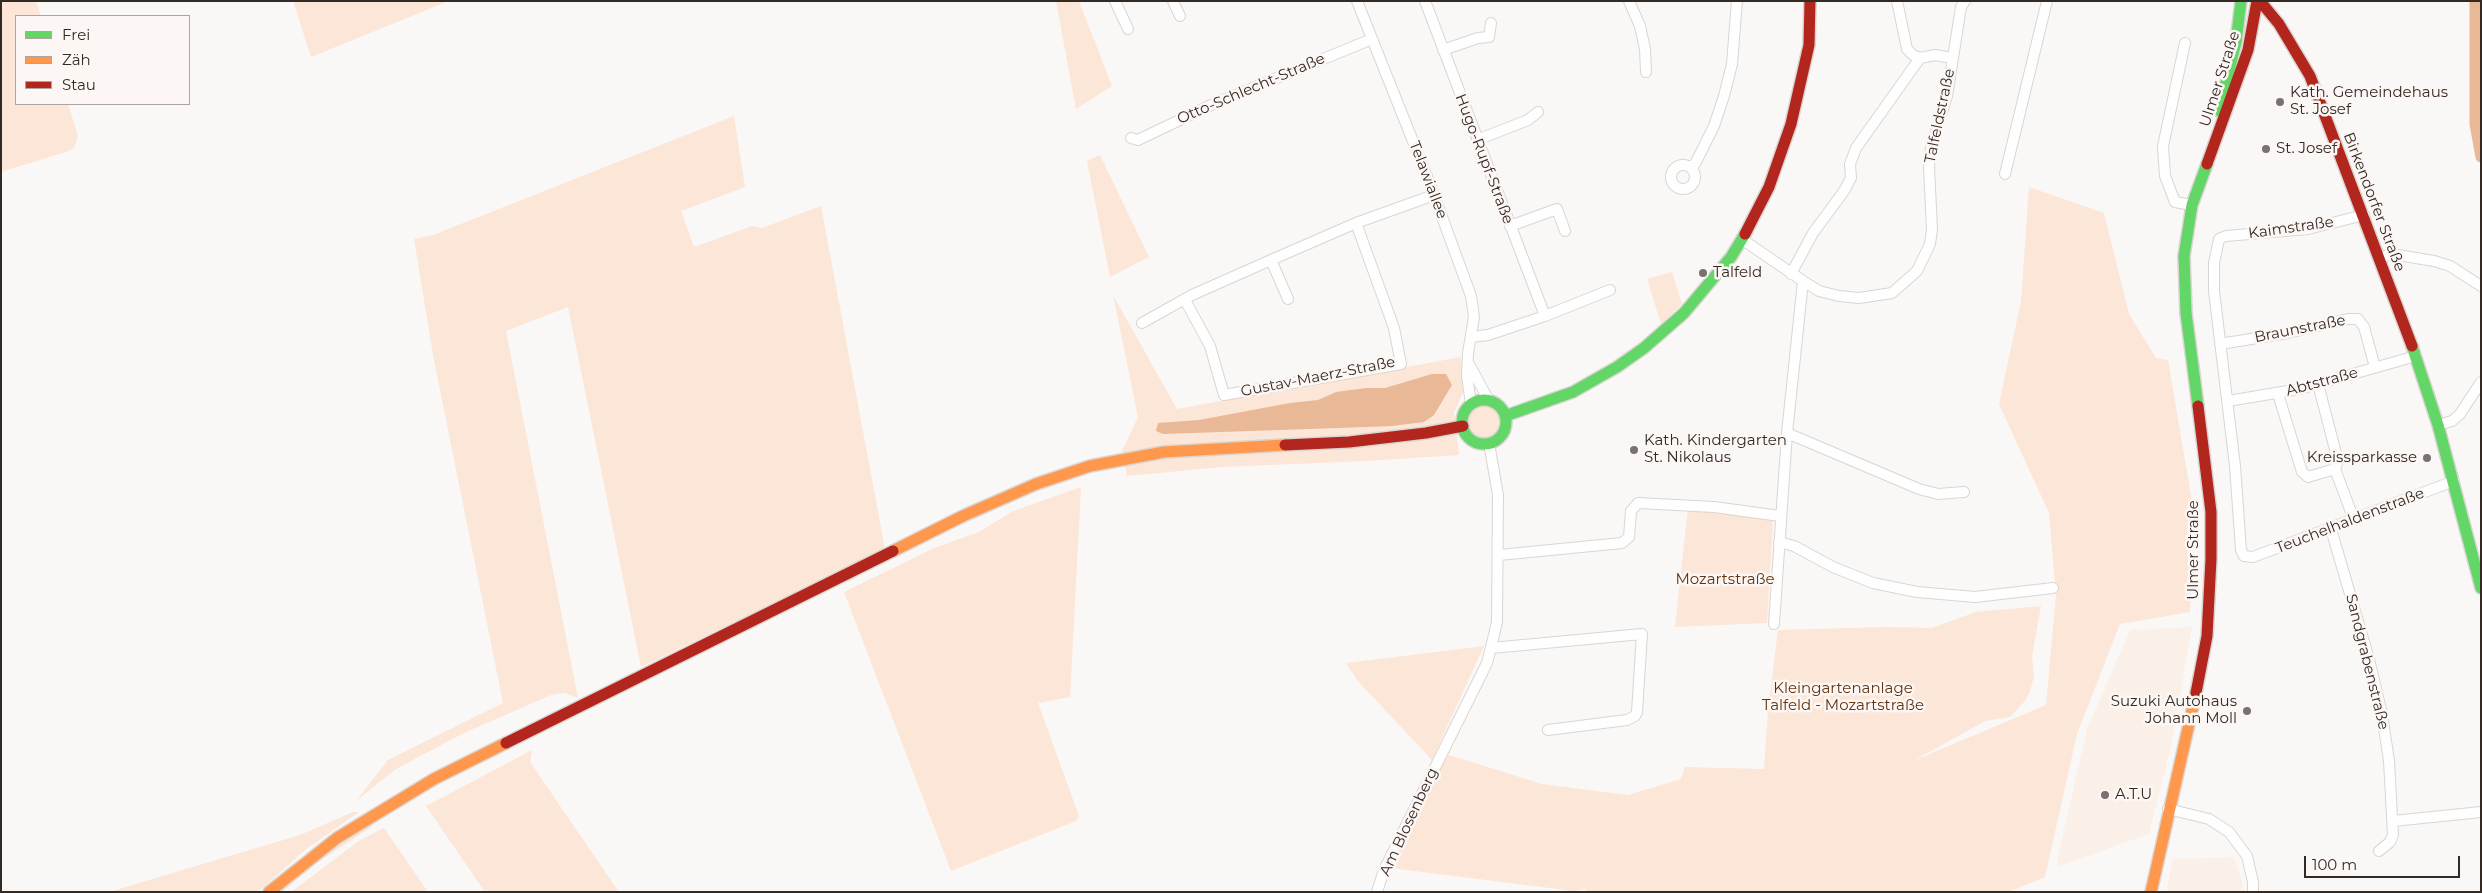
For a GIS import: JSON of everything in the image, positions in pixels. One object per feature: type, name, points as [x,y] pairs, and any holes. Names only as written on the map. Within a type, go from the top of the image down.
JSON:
[{"type":"main road","points":[[1505,416],[1573,392],[1617,367],[1644,348],[1689,307],[1713,281],[1743,240],[1770,187],[1792,124],[1809,44],[1810,1]]},
{"type":"main road","name":"Ulmer Straße","points":[[2205,165],[2236,42],[2241,1]]},
{"type":"main road","name":"Ulmer Straße","points":[[2151,892],[2168,809],[2192,717],[2207,636],[2211,559],[2211,512],[2186,312],[2184,256],[2192,205],[2248,50],[2258,1]]},
{"type":"main road","name":"Birkendorfer Straße","points":[[2258,1],[2285,32],[2310,76],[2364,215],[2416,356],[2438,425],[2480,582]]},
{"type":"main road","points":[[1489,401],[1500,407],[1505,416],[1504,431],[1489,443],[1482,444],[1470,439],[1462,426],[1463,415],[1471,404],[1489,401]]},
{"type":"main road","points":[[268,892],[337,838],[434,779],[954,520],[1036,484],[1090,466],[1164,452],[1349,442],[1426,433],[1462,426]]},
{"type":"street","points":[[1116,1],[1128,29]]},
{"type":"street","points":[[1173,1],[1180,16]]},
{"type":"street","name":"Telawiallee","points":[[1357,1],[1472,296],[1474,317],[1468,353],[1468,388],[1471,404]]},
{"type":"street","name":"Hugo-Rupf-Straße","points":[[1425,1],[1545,316]]},
{"type":"street","points":[[1629,1],[1644,41],[1646,72]]},
{"type":"street","points":[[1691,168],[1696,162],[1714,126],[1724,96],[1732,64],[1737,1]]},
{"type":"street","points":[[1790,274],[1813,232],[1844,191],[1851,178],[1850,164],[1856,148],[1920,58],[1913,55],[1907,49],[1897,1]]},
{"type":"street","points":[[2005,174],[2047,1]]},
{"type":"street","name":"Talfeldstraße","points":[[1743,240],[1803,282],[1819,291],[1839,296],[1877,297],[1892,293],[1917,271],[1930,244],[1932,229],[1929,157],[1947,96],[1962,3]]},
{"type":"street","points":[[1443,50],[1478,38],[1489,37],[1491,23]]},
{"type":"street","name":"Otto-Schlecht-Straße","points":[[1131,138],[1138,140],[1211,105],[1372,39]]},
{"type":"street","points":[[2185,43],[2164,146],[2165,176],[2175,202],[2192,205]]},
{"type":"street","name":"Talfeldstraße","points":[[1920,58],[1935,55],[1952,58]]},
{"type":"street","points":[[1477,140],[1528,120],[1538,112]]},
{"type":"street","points":[[1142,322],[1271,260],[1356,223],[1434,195]]},
{"type":"street","points":[[1510,226],[1557,209],[1565,231]]},
{"type":"street","name":"Kaimstraße","points":[[2220,344],[2214,291],[2214,263],[2219,239],[2226,236],[2308,229],[2364,215]]},
{"type":"street","name":"Gustav-Maerz-Straße","points":[[1185,300],[1210,346],[1224,396],[1401,364],[1394,328],[1356,223]]},
{"type":"street","points":[[2379,258],[2392,254],[2434,261],[2450,266],[2481,286]]},
{"type":"street","points":[[1271,260],[1288,299]]},
{"type":"street","points":[[1774,624],[1787,433],[1803,282]]},
{"type":"street","points":[[1471,337],[1488,335],[1545,316],[1610,290]]},
{"type":"street","name":"Braunstraße","points":[[2220,344],[2288,333],[2348,319],[2358,319],[2364,327],[2375,367]]},
{"type":"street","points":[[2220,344],[2228,401]]},
{"type":"street","name":"Abtstraße","points":[[2228,401],[2278,394],[2416,356]]},
{"type":"street","points":[[1469,364],[1489,401]]},
{"type":"street","points":[[2438,425],[2452,420],[2460,414],[2481,382]]},
{"type":"street","points":[[2318,384],[2338,461],[2335,469],[2354,520]]},
{"type":"street","points":[[2278,394],[2304,476],[2308,477],[2335,469]]},
{"type":"street","name":"Teuchelhaldenstraße","points":[[2228,401],[2241,550],[2244,556],[2253,557],[2454,481]]},
{"type":"street","points":[[1787,433],[1919,489],[1938,494],[1964,492]]},
{"type":"street","name":"Am Blosenberg","points":[[1377,892],[1384,870],[1487,663],[1491,648],[1497,622],[1499,555],[1498,495],[1489,443]]},
{"type":"street","points":[[1499,555],[1622,543],[1629,537],[1631,511],[1638,503],[1714,507],[1780,516]]},
{"type":"street","name":"Sandgrabenstraße","points":[[2331,529],[2369,659],[2382,714],[2389,761],[2393,835],[2390,842],[2379,851]]},
{"type":"street","points":[[1779,542],[1794,546],[1833,567],[1873,583],[1917,592],[1975,597],[2053,588]]},
{"type":"street","points":[[1491,648],[1642,634],[1637,712],[1635,716],[1627,720],[1548,730]]},
{"type":"street","points":[[2168,809],[2210,819],[2230,832],[2247,856],[2251,869],[2253,892]]},
{"type":"street","points":[[2393,821],[2481,812]]},
{"type":"shaded area","points":[[1432,374],[1446,374],[1452,385],[1434,415],[1424,422],[1392,426],[1163,434],[1156,431],[1158,423],[1199,420],[1290,403],[1318,400],[1336,392],[1366,388],[1385,388]]},
{"type":"shaded area","points":[[2192,627],[2172,742],[2149,834],[2057,867],[2087,729],[2130,630]]},
{"type":"shaded area","points":[[2234,857],[2242,881],[2243,892],[2167,892],[2172,859]]},
{"type":"green space","points":[[1,1],[36,1],[41,15],[15,15],[15,105],[68,105],[78,136],[74,148],[69,151],[1,172]]},
{"type":"green space","points":[[293,1],[449,1],[311,57]]},
{"type":"green space","points":[[1056,1],[1079,1],[1112,86],[1076,109]]},
{"type":"green space","points":[[734,116],[745,187],[681,211],[694,247],[752,226],[762,228],[821,206],[885,549],[641,667],[568,307],[506,331],[578,698],[564,693],[551,695],[464,733],[396,769],[356,801],[388,760],[503,703],[433,355],[414,239],[433,235]]},
{"type":"green space","points":[[1100,155],[1149,257],[1110,277],[1087,161]]},
{"type":"green space","name":"Kleingartenanlage Talfeld - Mozartstraße","points":[[2029,187],[2104,213],[2129,314],[2156,358],[2168,360],[2194,513],[2190,612],[2120,624],[2077,734],[2045,877],[2009,892],[1587,892],[1585,889],[1573,891],[1391,868],[1438,767],[1449,755],[1542,784],[1628,795],[1681,779],[1685,767],[1764,769],[1768,711],[1778,630],[1886,627],[1932,628],[1976,612],[2041,606],[2032,656],[2034,676],[2030,692],[2025,701],[2010,717],[1985,721],[1913,761],[2046,705],[2056,595],[2049,513],[1999,404],[2021,301]]},
{"type":"green space","points":[[1672,272],[1682,304],[1661,324],[1647,279]]},
{"type":"green space","points":[[1113,295],[1177,409],[1461,357],[1464,390],[1454,413],[1459,455],[1222,467],[1127,476],[1122,451],[1138,417]]},
{"type":"green space","points":[[1483,406],[1489,407],[1494,411],[1498,416],[1498,428],[1494,433],[1489,437],[1483,438],[1477,437],[1472,433],[1468,428],[1467,422],[1468,416],[1472,411],[1477,407]]},
{"type":"green space","points":[[1081,487],[1070,697],[1038,703],[1079,816],[1076,821],[951,871],[844,592],[934,548],[979,532],[1013,511]]},
{"type":"green space","name":"Mozartstraße","points":[[1688,508],[1716,510],[1773,521],[1767,623],[1675,627]]},
{"type":"green space","points":[[1484,646],[1432,760],[1357,680],[1346,663]]},
{"type":"green space","points":[[532,750],[530,762],[619,892],[485,892],[426,806]]},
{"type":"green space","points":[[353,812],[359,812],[305,850],[258,892],[109,892],[300,835]]},
{"type":"green space","points":[[370,822],[373,825],[370,828],[318,862],[282,892],[274,892]]},
{"type":"green space","points":[[384,828],[428,892],[291,892],[360,840]]},
{"type":"waterway","points":[[2475,1],[2475,124],[2481,157]]},
{"type":"traffic: fast","points":[[2219,111],[2236,42],[2241,1]]},
{"type":"traffic: fast","points":[[2198,406],[2186,313],[2184,256],[2192,205],[2207,164]]},
{"type":"traffic: fast","points":[[1505,416],[1573,392],[1617,367],[1644,348],[1684,313],[1731,257],[1745,234]]},
{"type":"traffic: fast","points":[[2412,346],[2438,425],[2481,588]]},
{"type":"traffic: fast","points":[[1484,400],[1496,404],[1502,410],[1506,422],[1502,434],[1496,440],[1484,444],[1472,440],[1466,434],[1462,422],[1466,410],[1472,404],[1484,400]]},
{"type":"traffic: slow","points":[[893,551],[963,516],[1036,484],[1090,466],[1164,452],[1285,445]]},
{"type":"traffic: slow","points":[[2151,892],[2196,693]]},
{"type":"traffic: slow","points":[[269,892],[337,838],[434,779],[506,743]]},
{"type":"traffic: jam","points":[[1745,234],[1769,187],[1791,124],[1809,45],[1810,1]]},
{"type":"traffic: jam","points":[[2207,164],[2248,50],[2257,1]]},
{"type":"traffic: jam","points":[[2260,1],[2279,24],[2310,76],[2412,346]]},
{"type":"traffic: jam","points":[[2196,693],[2207,636],[2211,559],[2211,512],[2198,406]]},
{"type":"traffic: jam","points":[[1285,445],[1349,442],[1426,433],[1463,426]]},
{"type":"traffic: jam","points":[[506,743],[893,551]]},
{"type":"place","name":"Kath. Gemeindehaus St. Josef","points":[[2280,102]]},
{"type":"place","name":"St. Josef","points":[[2266,149]]},
{"type":"place","name":"Talfeld","points":[[1703,273]]},
{"type":"place","name":"Kath. Kindergarten St. Nikolaus","points":[[1634,450]]},
{"type":"place","name":"Kreissparkasse","points":[[2427,458]]},
{"type":"place","name":"Suzuki Autohaus Johann Moll","points":[[2247,711]]},
{"type":"place","name":"A.T.U","points":[[2105,795]]}]
